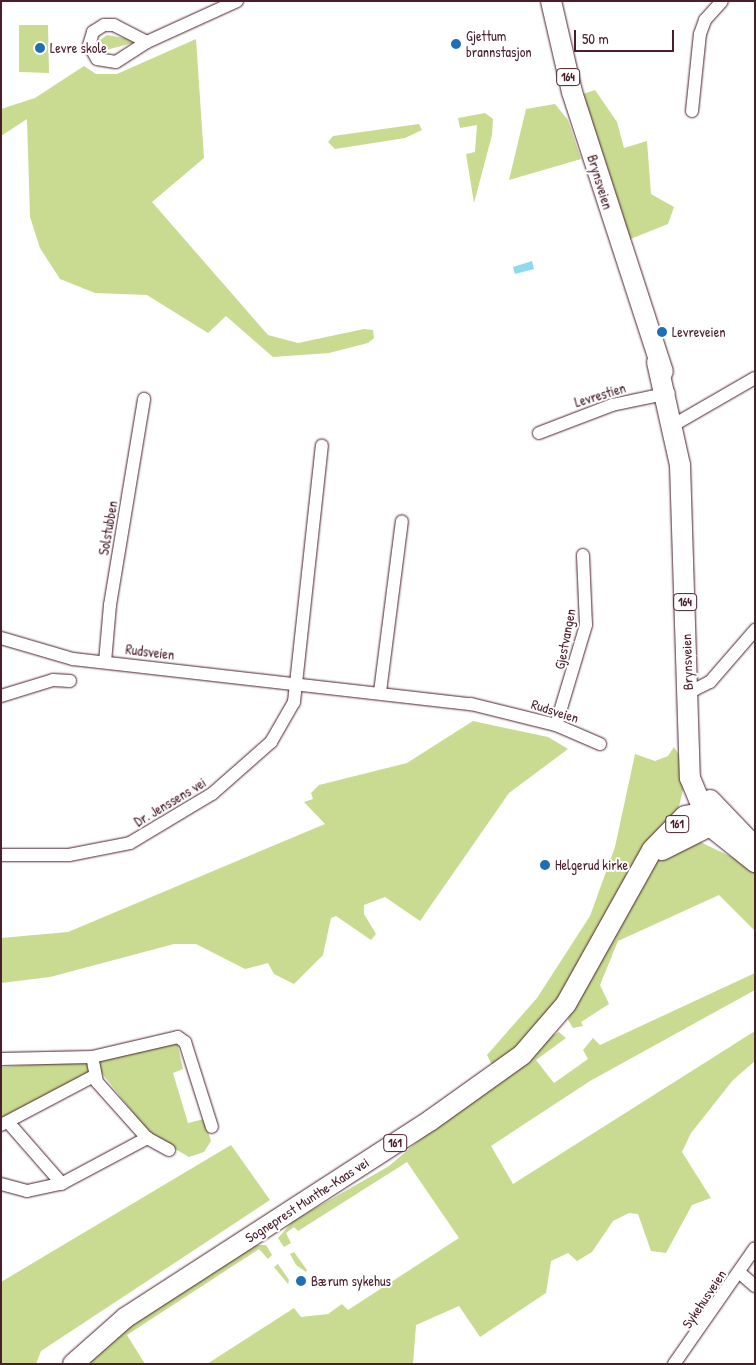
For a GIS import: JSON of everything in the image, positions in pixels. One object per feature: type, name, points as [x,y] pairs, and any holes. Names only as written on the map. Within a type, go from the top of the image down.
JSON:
[{"type":"main road","name":"Brynsveien","points":[[552,1],[572,92],[667,393],[675,426],[678,456],[690,748],[709,815],[755,862]]},
{"type":"main road","name":"Brynsveien","points":[[709,815],[755,847]]},
{"type":"main road","name":"Sogneprest Munthe-Kaas vei","points":[[73,1364],[117,1324],[431,1120],[522,1055],[566,1004],[650,857],[685,816],[709,815]]},
{"type":"street","points":[[147,42],[237,1]]},
{"type":"street","points":[[692,111],[700,34],[704,20],[722,1]]},
{"type":"street","points":[[675,426],[755,378]]},
{"type":"street","name":"Levrestien","points":[[539,433],[605,407],[667,393]]},
{"type":"street","name":"Solstubben","points":[[105,662],[110,605],[144,399]]},
{"type":"street","points":[[298,682],[322,446]]},
{"type":"street","points":[[380,692],[402,521]]},
{"type":"street","name":"Gjestvangen","points":[[556,725],[586,626],[584,556]]},
{"type":"street","points":[[688,693],[710,682],[755,630]]},
{"type":"street","name":"Rudsveien","points":[[1,638],[44,653],[105,662],[298,682],[471,704],[556,725],[600,744]]},
{"type":"street","points":[[1,696],[53,680],[70,681]]},
{"type":"street","name":"Dr. Jenssens vei","points":[[1,855],[96,851],[130,842],[180,816],[232,780],[271,742],[289,716],[298,682]]},
{"type":"street","points":[[1,1059],[92,1056],[178,1037],[188,1047],[212,1127]]},
{"type":"street","points":[[92,1056],[94,1076],[148,1138],[169,1150]]},
{"type":"street","points":[[62,1184],[5,1123],[94,1076]]},
{"type":"street","points":[[1,1184],[27,1191],[62,1184],[148,1138]]},
{"type":"street","name":"Sykehusveien","points":[[674,1364],[740,1273],[755,1248]]},
{"type":"street","points":[[740,1273],[755,1286]]},
{"type":"green space","points":[[19,25],[48,25],[49,73],[19,72]]},
{"type":"green space","points":[[107,35],[129,39],[133,43],[106,50],[100,40]]},
{"type":"green space","points":[[196,39],[204,158],[152,202],[268,335],[298,343],[364,329],[373,330],[374,338],[368,343],[329,353],[273,357],[226,316],[208,333],[147,295],[95,293],[60,279],[40,248],[30,217],[27,119],[1,136],[1,109],[35,98],[84,66],[96,74],[117,74]]},
{"type":"green space","points":[[595,90],[617,122],[624,148],[647,141],[651,194],[674,207],[668,224],[628,240],[583,94]]},
{"type":"green space","points":[[555,104],[568,120],[581,159],[509,180],[526,109]]},
{"type":"green space","points":[[485,113],[493,119],[492,135],[474,203],[466,154],[475,152],[477,125],[460,128],[458,118]]},
{"type":"green space","points":[[419,124],[422,130],[405,138],[335,149],[328,142],[333,136]]},
{"type":"green space","points":[[473,721],[548,737],[568,749],[509,793],[420,921],[385,897],[364,905],[364,914],[376,934],[371,940],[336,916],[331,918],[323,955],[294,984],[274,974],[268,963],[245,969],[196,944],[174,944],[50,977],[1,983],[1,938],[68,932],[325,824],[304,802],[313,799],[311,793],[319,785],[407,763]]},
{"type":"green space","points":[[674,747],[683,761],[684,786],[678,810],[631,867],[558,1000],[528,1038],[492,1065],[487,1055],[537,998],[590,916],[615,847],[635,754],[655,761],[668,756]]},
{"type":"green space","points":[[696,840],[755,868],[755,931],[719,895],[618,941],[600,985],[609,1004],[581,1022],[583,1026],[573,1028],[568,1020],[570,1011],[656,860],[668,850]]},
{"type":"green space","points":[[755,973],[755,990],[590,1081],[491,1146],[513,1184],[755,1031],[755,1061],[733,1080],[691,1133],[682,1152],[711,1198],[692,1205],[666,1253],[651,1251],[638,1214],[629,1213],[613,1221],[592,1252],[577,1261],[568,1253],[551,1261],[546,1293],[480,1337],[459,1306],[416,1325],[413,1364],[207,1364],[294,1308],[301,1317],[328,1314],[342,1304],[348,1310],[459,1238],[407,1162],[298,1231],[294,1227],[286,1233],[291,1243],[284,1247],[278,1238],[293,1221],[389,1166],[443,1120],[533,1056],[552,1036],[559,1032],[566,1038],[536,1060],[554,1083],[588,1059],[583,1050],[593,1038],[600,1045]]},
{"type":"green space","points":[[177,1042],[183,1069],[173,1073],[188,1123],[204,1119],[211,1141],[204,1152],[189,1157],[151,1135],[100,1071],[1,1119],[1,1067],[90,1061]]},
{"type":"green space","points":[[231,1145],[270,1200],[41,1351],[36,1364],[1,1364],[1,1282]]},
{"type":"green space","points":[[252,1245],[266,1245],[272,1255],[268,1259],[259,1249],[127,1335],[145,1364],[83,1364],[100,1346]]},
{"type":"green space","points":[[294,1252],[307,1270],[306,1272],[296,1265],[290,1254]]},
{"type":"green space","points":[[278,1264],[289,1280],[288,1284],[274,1267]]},
{"type":"water","points":[[532,261],[534,269],[515,274],[513,267]]},
{"type":"place","name":"Gjettum brannstasjon","points":[[456,44]]},
{"type":"place","name":"Levre skole","points":[[40,48]]},
{"type":"place","name":"Levreveien","points":[[662,332]]},
{"type":"place","name":"Helgerud kirke","points":[[545,865]]},
{"type":"place","name":"Bærum sykehus","points":[[301,1281]]}]
